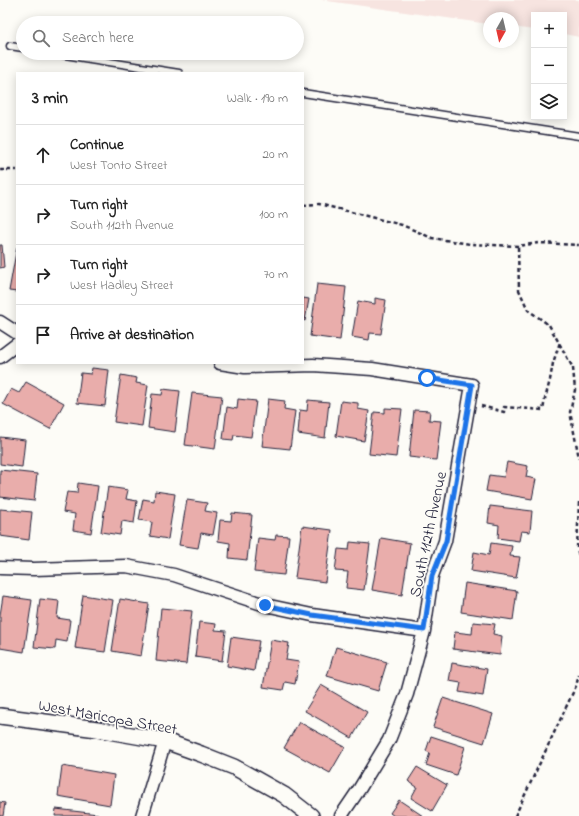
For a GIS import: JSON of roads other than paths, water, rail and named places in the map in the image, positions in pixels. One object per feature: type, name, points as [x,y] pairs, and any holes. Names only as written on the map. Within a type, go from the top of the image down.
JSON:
[{"type":"street","points":[[0,322],[16,332]]},
{"type":"street","points":[[0,357],[16,345]]},
{"type":"street","name":"South 112th Avenue","points":[[226,364],[245,367],[312,365],[372,369],[472,385],[446,541],[432,576],[424,630],[407,694],[389,740],[341,816]]},
{"type":"street","points":[[0,568],[34,569],[126,566],[174,575],[265,605],[312,615],[424,630]]},
{"type":"street","name":"West Maricopa Street","points":[[0,716],[97,729],[165,741],[234,767],[284,795],[311,816]]},
{"type":"street","points":[[142,816],[165,741]]},
{"type":"lane","points":[[10,46],[16,47]]},
{"type":"lane","points":[[96,60],[173,72]]},
{"type":"lane","points":[[304,93],[579,136]]}]
